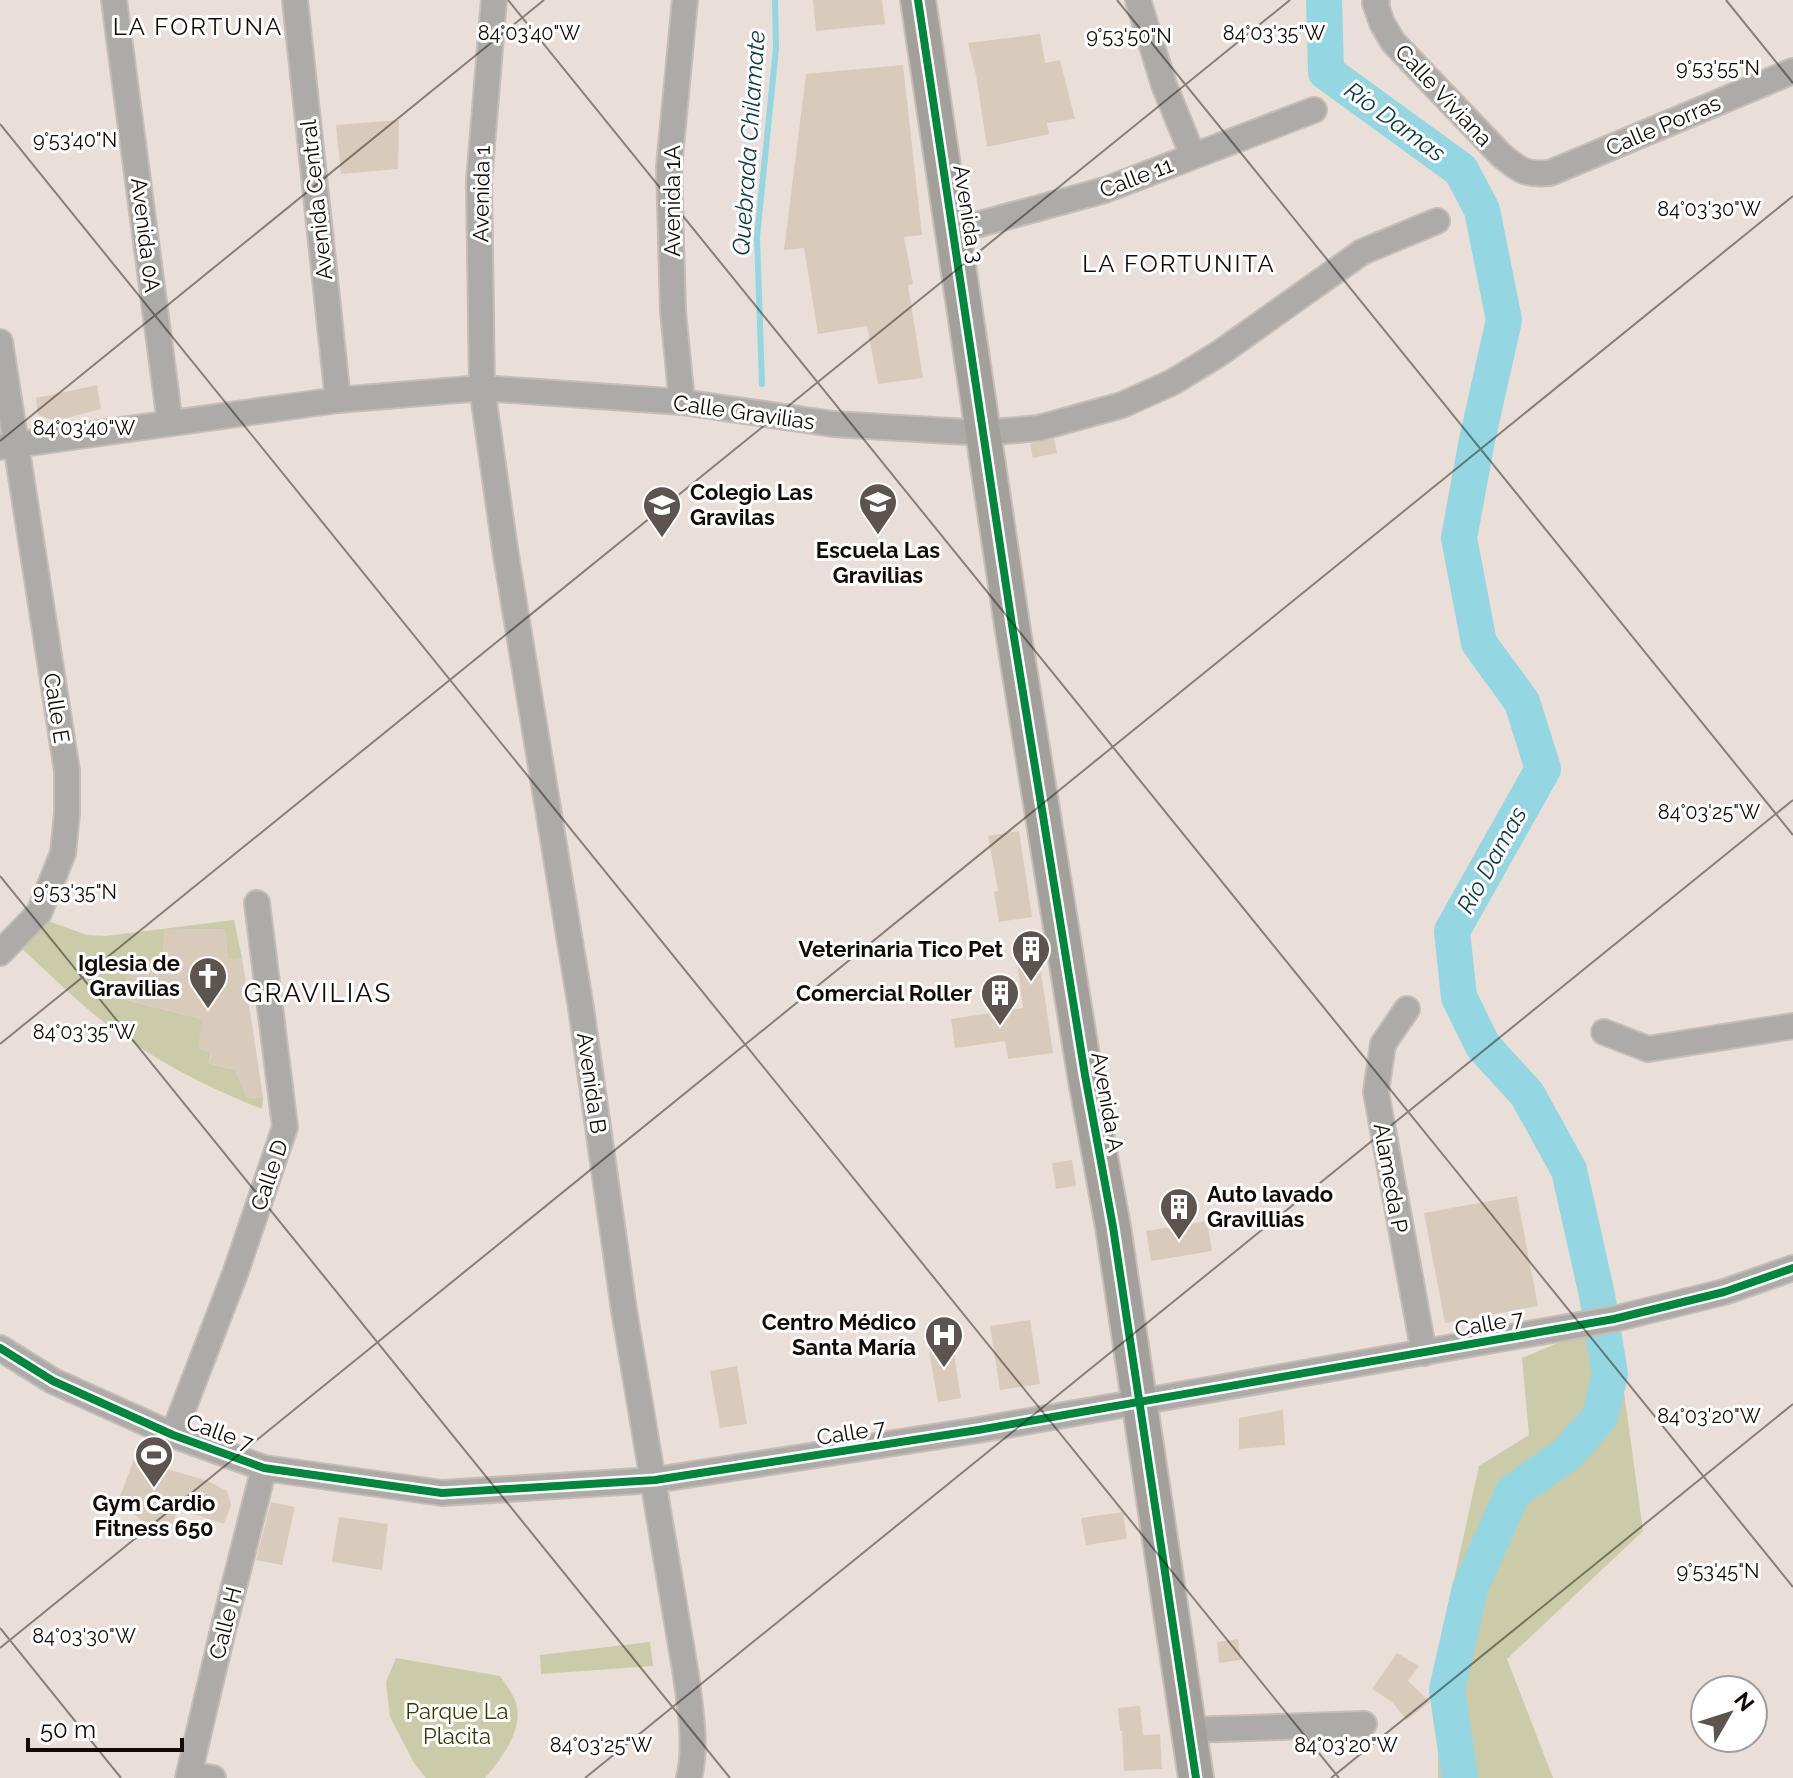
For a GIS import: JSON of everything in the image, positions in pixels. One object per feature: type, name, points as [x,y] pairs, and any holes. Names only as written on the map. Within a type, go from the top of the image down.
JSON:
[{"type":"street","name":"Avenida 0A","points":[[114,0],[170,423]]},
{"type":"street","name":"Avenida Central","points":[[295,0],[338,400]]},
{"type":"street","name":"Avenida 1","points":[[482,388],[479,181],[494,0]]},
{"type":"street","name":"Avenida 1A","points":[[682,402],[673,312],[669,167],[685,0]]},
{"type":"street","name":"Avenida 3","points":[[918,0],[984,433]]},
{"type":"street","points":[[1138,0],[1164,85],[1193,156]]},
{"type":"street","name":"Calle Viviana","points":[[1377,0],[1375,3],[1382,23],[1393,42],[1501,155],[1517,168],[1531,174]]},
{"type":"street","name":"Calle Porras","points":[[1531,174],[1550,173],[1793,71]]},
{"type":"street","name":"Calle 11","points":[[954,231],[1105,190],[1314,110]]},
{"type":"street","name":"Calle Gravilias","points":[[8,445],[338,400],[482,388],[682,402],[833,424],[984,433],[1039,428],[1122,405],[1173,382],[1220,353],[1362,252],[1437,221]]},
{"type":"street","name":"Calle E","points":[[0,342],[8,445],[67,771],[63,853],[39,913],[0,953]]},
{"type":"street","name":"Avenida B","points":[[482,388],[505,549],[581,1008],[624,1310],[688,1688],[692,1767],[689,1778]]},
{"type":"street","name":"Avenida A","points":[[984,433],[1085,1075],[1113,1227],[1196,1778]]},
{"type":"street","name":"Calle D","points":[[173,1435],[235,1274],[285,1127],[257,903]]},
{"type":"street","name":"Alameda P","points":[[1407,1009],[1383,1044],[1376,1092],[1424,1353]]},
{"type":"street","points":[[1604,1032],[1648,1049],[1793,1026]]},
{"type":"street","name":"Calle 7","points":[[0,1348],[53,1381],[173,1435],[264,1468],[442,1493],[655,1480],[978,1430],[1614,1319],[1724,1292],[1793,1268]]},
{"type":"street","name":"Calle 7","points":[[1724,1292],[1793,1282]]},
{"type":"street","name":"Calle H","points":[[197,1777],[219,1644],[264,1468]]},
{"type":"street","points":[[1189,1730],[1364,1724]]},
{"type":"green space","points":[[234,920],[242,958],[228,960],[225,929],[165,930],[162,968],[130,962],[122,999],[210,1021],[211,1053],[208,1063],[235,1070],[247,1098],[263,1097],[262,1109],[183,1073],[127,1039],[86,1008],[21,948],[48,921],[87,935],[106,936]]},
{"type":"green space","points":[[1614,1319],[1643,1531],[1507,1659],[1553,1778],[1438,1778],[1439,1648],[1479,1466],[1529,1435],[1522,1358]]},
{"type":"green space","points":[[650,1642],[653,1666],[541,1674],[540,1655]]},
{"type":"green space","name":"Parque La Placita","points":[[396,1658],[500,1676],[514,1698],[517,1720],[511,1741],[485,1778],[426,1778],[414,1763],[390,1717],[386,1682]]},
{"type":"building","points":[[813,0],[882,0],[885,24],[816,31]]},
{"type":"building","points":[[1040,34],[1045,63],[1060,60],[1075,119],[1047,123],[1049,134],[987,147],[968,43]]},
{"type":"building","points":[[903,65],[922,235],[904,237],[913,284],[908,285],[923,378],[878,384],[867,326],[818,334],[804,248],[784,250],[806,74]]},
{"type":"building","points":[[399,120],[398,169],[341,174],[336,125]]},
{"type":"building","points":[[97,385],[101,409],[55,421],[38,415],[36,398]]},
{"type":"building","points":[[1054,439],[1057,453],[1033,458],[1030,444]]},
{"type":"building","points":[[1019,831],[1032,917],[999,922],[994,892],[998,891],[988,836]]},
{"type":"building","name":"Iglesia de Gravilias","points":[[225,929],[228,960],[242,958],[263,1097],[247,1098],[235,1070],[208,1063],[212,1053],[198,1049],[202,1019],[122,999],[130,962],[162,968],[165,930]]},
{"type":"building","points":[[1038,952],[1053,1053],[1008,1059],[1005,1041],[955,1048],[951,1019],[1023,1008],[1016,954]]},
{"type":"building","points":[[1072,1160],[1076,1186],[1056,1189],[1052,1163]]},
{"type":"building","points":[[1517,1196],[1538,1306],[1445,1323],[1424,1213]]},
{"type":"building","name":"Auto lavado Gravillias","points":[[1207,1221],[1212,1251],[1151,1261],[1146,1231]]},
{"type":"building","points":[[1030,1320],[1040,1384],[1000,1390],[990,1326]]},
{"type":"building","name":"Centro Médico Santa María","points":[[951,1335],[961,1398],[938,1402],[927,1339]]},
{"type":"building","points":[[737,1366],[747,1424],[720,1428],[710,1371]]},
{"type":"building","points":[[1283,1410],[1285,1445],[1239,1449],[1239,1418]]},
{"type":"building","name":"Gym Cardio Fitness 650","points":[[134,1459],[208,1481],[227,1491],[231,1505],[224,1524],[178,1509],[170,1531],[141,1520],[118,1502]]},
{"type":"building","points":[[271,1502],[295,1507],[282,1565],[256,1560]]},
{"type":"building","points":[[1123,1512],[1127,1539],[1086,1545],[1081,1518]]},
{"type":"building","points":[[339,1517],[388,1524],[382,1570],[332,1562]]},
{"type":"building","points":[[1238,1639],[1241,1660],[1219,1663],[1217,1642]]},
{"type":"building","points":[[1397,1653],[1419,1666],[1408,1681],[1430,1702],[1407,1720],[1392,1702],[1372,1689]]},
{"type":"building","points":[[1140,1706],[1143,1735],[1160,1734],[1162,1769],[1124,1771],[1118,1708]]},
{"type":"waterway","name":"Quebrada Chilamate","points":[[762,384],[757,237],[776,48],[775,0]]},
{"type":"waterway","name":"Río Damas","points":[[1324,0],[1326,72],[1461,170],[1482,210],[1504,320],[1459,538],[1479,643],[1522,702],[1543,769],[1452,931],[1459,997],[1483,1046],[1527,1094],[1569,1170],[1597,1295],[1610,1374],[1600,1417],[1567,1454],[1513,1492],[1470,1588],[1447,1690],[1460,1778]]},
{"type":"cycle path","points":[[918,0],[1012,625],[1085,1075],[1113,1227],[1196,1778]]},
{"type":"cycle path","points":[[0,1348],[53,1381],[173,1435],[264,1468],[442,1493],[655,1480],[978,1430],[1614,1319],[1724,1292],[1793,1268]]},
{"type":"place","name":"Escuela Las Gravilias","points":[[878,536]]},
{"type":"place","name":"Colegio Las Gravilas","points":[[662,539]]},
{"type":"place","name":"Veterinaria Tico Pet","points":[[1031,983]]},
{"type":"place","name":"Iglesia de Gravilias","points":[[208,1010]]},
{"type":"place","name":"Comercial Roller","points":[[1000,1027]]},
{"type":"place","name":"Auto lavado Gravillias","points":[[1179,1241]]},
{"type":"place","name":"Centro Médico Santa María","points":[[944,1369]]},
{"type":"place","name":"Gym Cardio Fitness 650","points":[[154,1489]]},
{"type":"district","name":"LA FORTUNA","points":[[198,27]]},
{"type":"district","name":"LA FORTUNITA","points":[[1179,264]]},
{"type":"district","name":"GRAVILIAS","points":[[318,993]]}]
